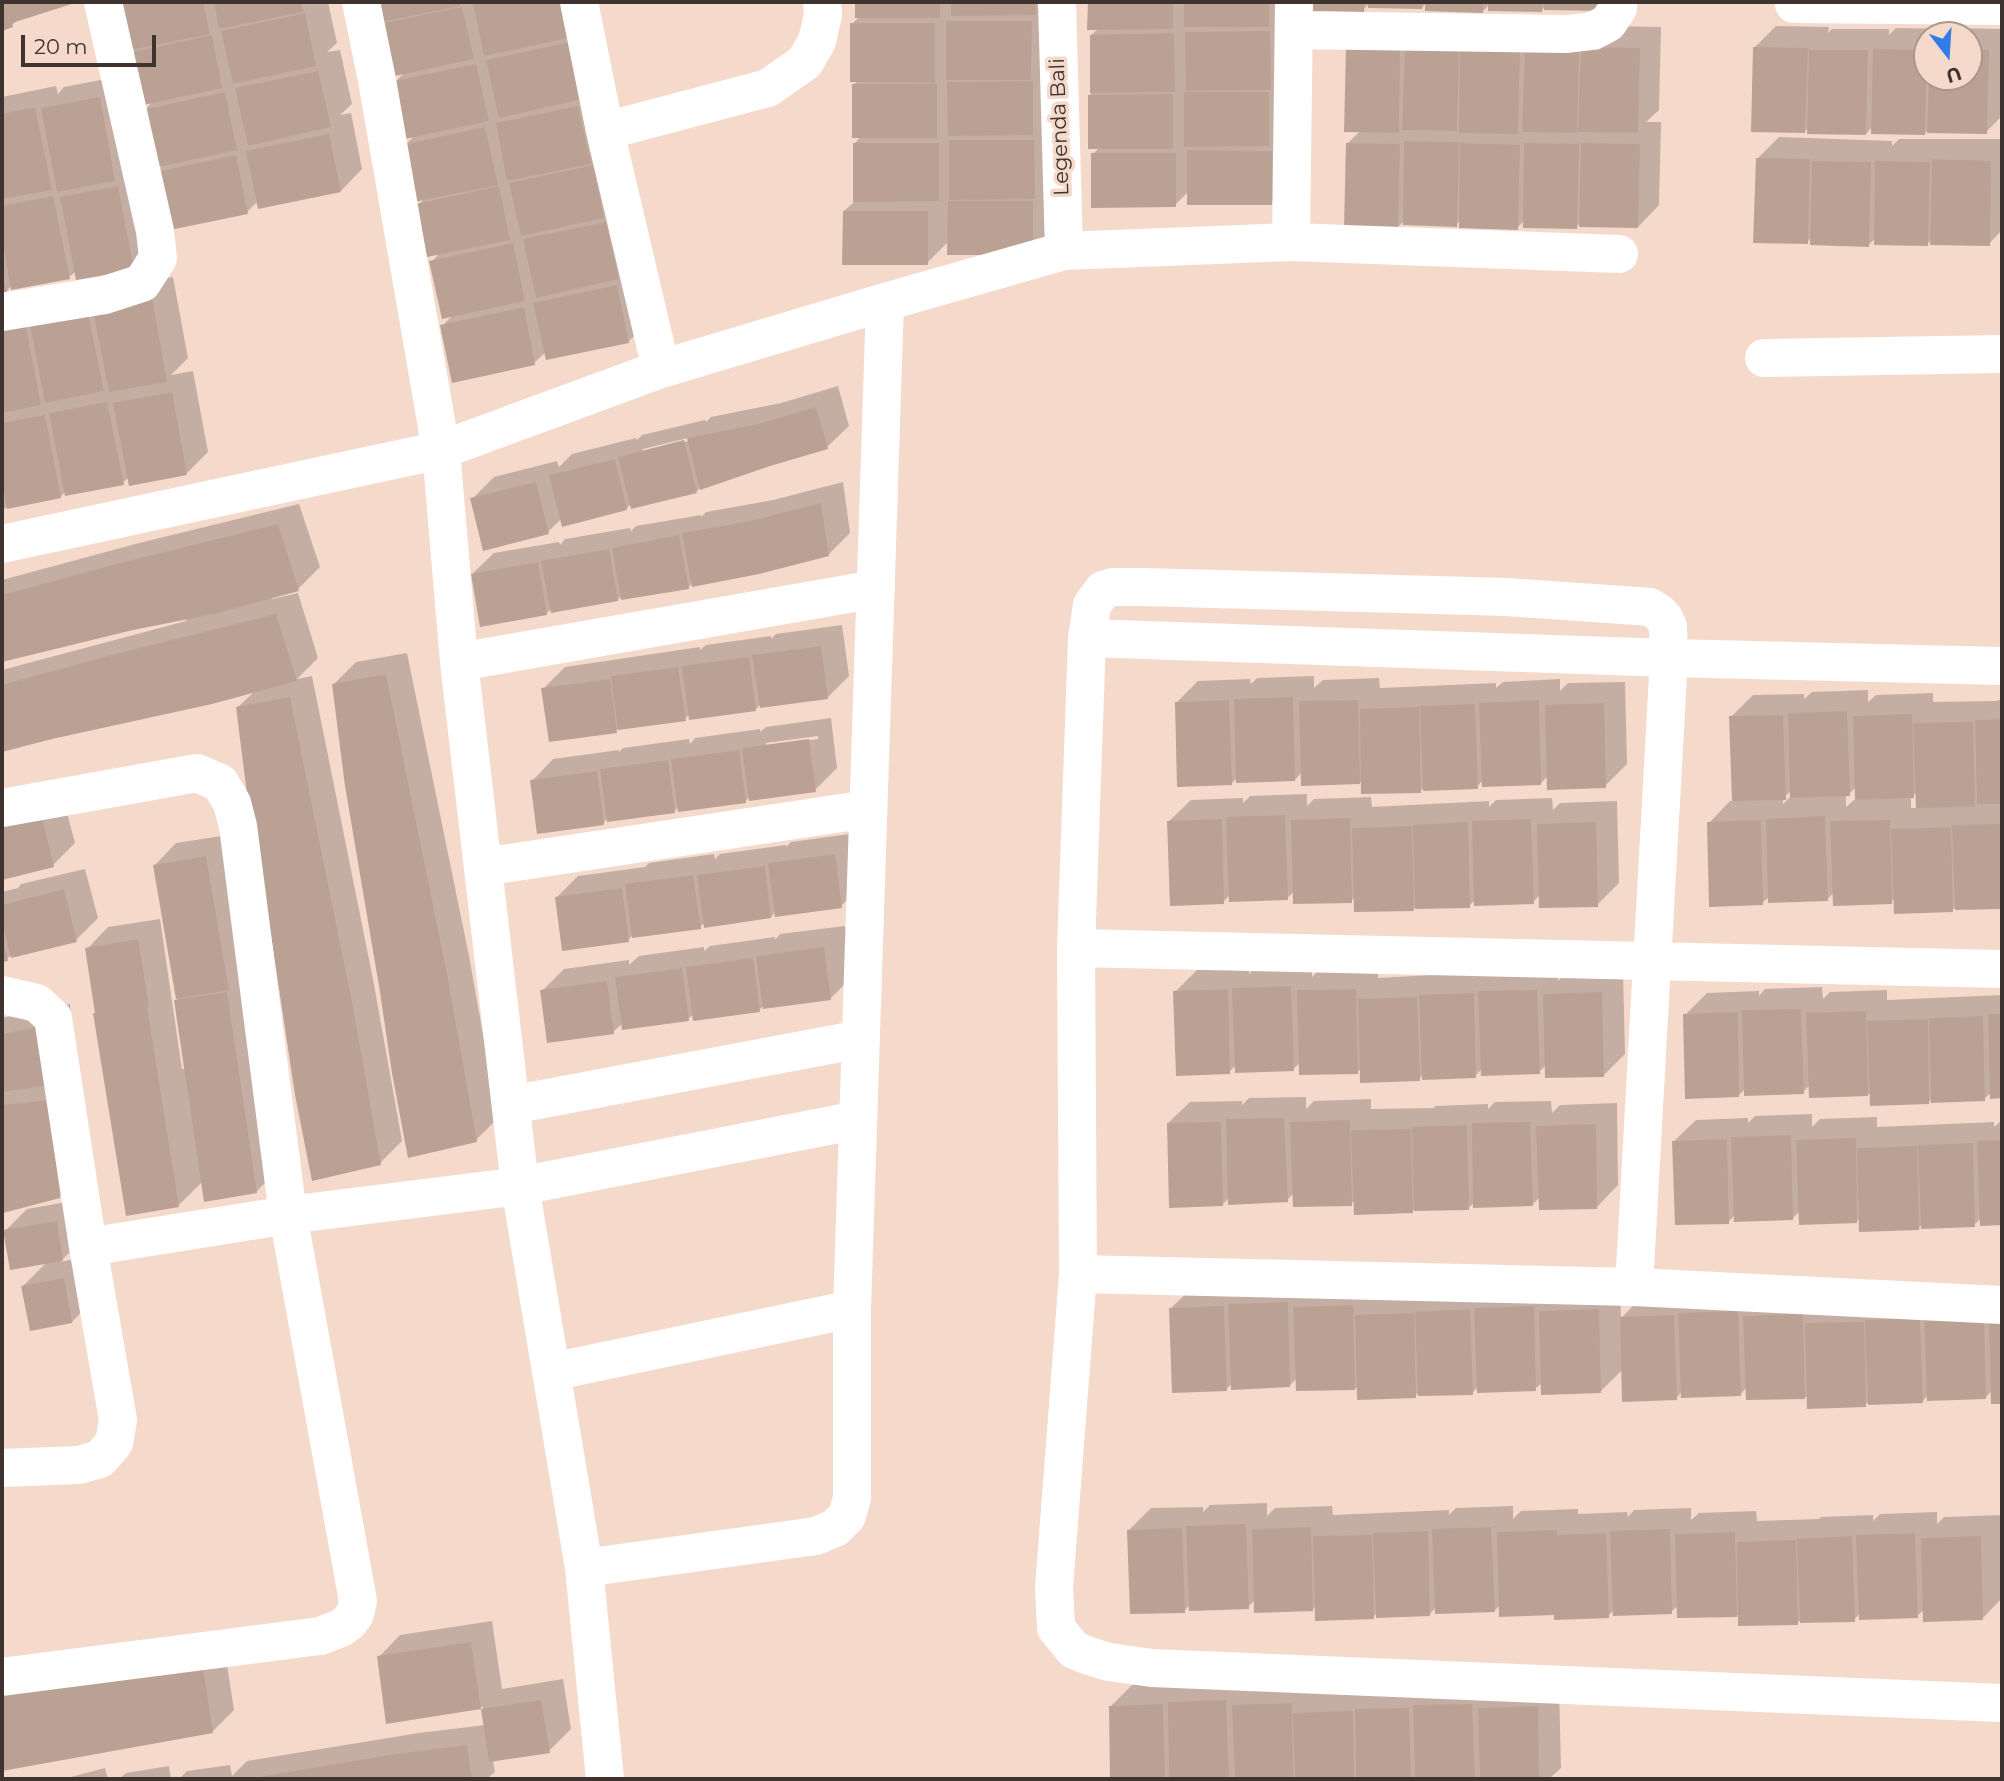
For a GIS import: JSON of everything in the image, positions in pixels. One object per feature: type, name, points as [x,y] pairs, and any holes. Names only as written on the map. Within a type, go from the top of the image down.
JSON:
[{"type":"street","points":[[2,312],[105,295],[142,283],[158,258],[155,231],[103,2]]},
{"type":"street","points":[[361,2],[380,93],[441,450],[459,662],[520,1186],[584,1568],[605,1779]]},
{"type":"street","points":[[579,2],[605,131],[660,369]]},
{"type":"street","points":[[605,131],[768,88],[805,62],[817,41],[822,2]]},
{"type":"street","name":"Legenda Bali","points":[[1057,2],[1064,251]]},
{"type":"street","points":[[1291,242],[1294,16],[1567,34],[1593,31],[1608,23],[1618,8],[1618,2]]},
{"type":"street","points":[[1794,4],[2002,6]]},
{"type":"street","points":[[2,544],[441,450],[660,369],[1064,251],[1291,242],[1619,254]]},
{"type":"street","points":[[584,1568],[816,1536],[835,1528],[846,1516],[852,1498],[852,1309],[885,302]]},
{"type":"street","points":[[1764,358],[2002,354]]},
{"type":"street","points":[[1634,1287],[1669,658],[1668,627],[1664,618],[1650,607],[1507,597],[1113,587],[1103,590],[1092,605],[1087,638],[1076,948],[1078,1274],[1054,1588],[1055,1628],[1074,1650],[1109,1662],[1152,1668],[2002,1703]]},
{"type":"street","points":[[459,662],[876,589]]},
{"type":"street","points":[[1087,638],[1669,658],[2002,666]]},
{"type":"street","points":[[2,808],[197,773],[220,783],[232,803],[288,1215],[358,1601],[355,1614],[349,1622],[320,1636],[2,1677]]},
{"type":"street","points":[[483,867],[868,809]]},
{"type":"street","points":[[1076,948],[2002,969]]},
{"type":"street","points":[[2,995],[37,1003],[53,1018],[118,1420],[114,1443],[100,1459],[79,1465],[2,1468]]},
{"type":"street","points":[[511,1105],[861,1039]]},
{"type":"street","points":[[88,1247],[288,1215],[520,1186],[858,1120]]},
{"type":"street","points":[[1078,1274],[1634,1287],[2002,1304]]},
{"type":"street","points":[[551,1372],[852,1309]]},
{"type":"building","points":[[2,2],[78,2],[12,23],[13,27],[2,31]]},
{"type":"building","points":[[116,2],[203,2],[210,34],[126,51]]},
{"type":"building","points":[[214,2],[301,2],[303,12],[219,29]]},
{"type":"building","points":[[373,2],[460,2],[460,6],[377,23]]},
{"type":"building","points":[[560,2],[568,38],[484,56],[473,3]]},
{"type":"building","points":[[855,2],[940,2],[940,18],[855,18]]},
{"type":"building","points":[[951,2],[1036,2],[1036,15],[951,16]]},
{"type":"building","points":[[1088,2],[1173,2],[1173,29],[1087,30]]},
{"type":"building","points":[[1184,2],[1269,2],[1269,27],[1184,27]]},
{"type":"building","points":[[1309,2],[1364,2],[1364,12],[1309,11]]},
{"type":"building","points":[[1368,2],[1423,2],[1422,9],[1368,8]]},
{"type":"building","points":[[1425,2],[1484,2],[1483,13],[1425,11]]},
{"type":"building","points":[[1488,2],[1543,2],[1542,12],[1488,11]]},
{"type":"building","points":[[1544,2],[1604,2],[1604,11],[1544,10]]},
{"type":"building","points":[[462,7],[474,59],[390,77],[379,24]]},
{"type":"building","points":[[305,13],[316,66],[233,84],[221,31]]},
{"type":"building","points":[[946,21],[1032,21],[1031,80],[946,80]]},
{"type":"building","points":[[850,23],[935,23],[935,83],[850,82]]},
{"type":"building","points":[[1270,31],[1271,90],[1186,91],[1185,32]]},
{"type":"building","points":[[1174,33],[1175,92],[1090,93],[1090,35]]},
{"type":"building","points":[[212,35],[222,88],[139,106],[128,53]]},
{"type":"building","points":[[570,42],[582,99],[499,118],[486,60]]},
{"type":"building","points":[[1405,45],[1459,47],[1457,131],[1402,130]]},
{"type":"building","points":[[1581,47],[1640,48],[1638,133],[1578,132]]},
{"type":"building","points":[[1753,47],[1808,48],[1805,133],[1751,132]]},
{"type":"building","points":[[1346,48],[1400,49],[1399,133],[1344,132]]},
{"type":"building","points":[[1460,48],[1520,49],[1518,134],[1459,133]]},
{"type":"building","points":[[1525,48],[1579,48],[1577,133],[1522,132]]},
{"type":"building","points":[[1873,49],[1913,50],[1913,91],[1926,91],[1925,135],[1871,134]]},
{"type":"building","points":[[1809,50],[1868,50],[1866,135],[1807,134]]},
{"type":"building","points":[[1983,50],[1989,50],[1987,134],[1927,133],[1928,91],[1983,91]]},
{"type":"building","points":[[476,64],[489,121],[405,139],[393,81]]},
{"type":"building","points":[[318,71],[331,127],[248,146],[235,88]]},
{"type":"building","points":[[1033,81],[1033,135],[948,136],[947,82]]},
{"type":"building","points":[[852,84],[937,84],[937,138],[852,138]]},
{"type":"building","points":[[225,92],[237,150],[154,168],[142,110]]},
{"type":"building","points":[[1184,92],[1269,92],[1269,146],[1184,147]]},
{"type":"building","points":[[1173,94],[1173,149],[1088,149],[1088,95]]},
{"type":"building","points":[[100,97],[115,181],[57,192],[41,108]]},
{"type":"building","points":[[578,106],[591,164],[507,181],[496,123]]},
{"type":"building","points":[[35,107],[52,190],[2,199],[2,114]]},
{"type":"building","points":[[485,127],[498,185],[414,202],[402,145]]},
{"type":"building","points":[[329,134],[341,192],[258,209],[246,151]]},
{"type":"building","points":[[949,140],[1034,140],[1035,199],[949,200]]},
{"type":"building","points":[[1404,141],[1459,142],[1457,227],[1403,225]]},
{"type":"building","points":[[853,143],[939,143],[939,201],[853,202]]},
{"type":"building","points":[[1346,143],[1400,144],[1398,229],[1344,228]]},
{"type":"building","points":[[1460,143],[1520,145],[1518,230],[1459,228]]},
{"type":"building","points":[[1524,143],[1579,144],[1577,229],[1523,228]]},
{"type":"building","points":[[1581,143],[1640,144],[1638,228],[1579,227]]},
{"type":"building","points":[[1187,150],[1272,151],[1272,205],[1187,205]]},
{"type":"building","points":[[1091,153],[1176,153],[1176,207],[1091,208]]},
{"type":"building","points":[[236,155],[248,214],[165,231],[152,173]]},
{"type":"building","points":[[1756,158],[1810,159],[1808,244],[1753,243]]},
{"type":"building","points":[[1932,159],[1991,161],[1990,246],[1930,245]]},
{"type":"building","points":[[1812,161],[1871,162],[1869,247],[1810,245]]},
{"type":"building","points":[[1875,161],[1930,162],[1928,246],[1874,245]]},
{"type":"building","points":[[593,165],[604,218],[521,236],[509,183]]},
{"type":"building","points":[[118,186],[134,270],[76,280],[60,197]]},
{"type":"building","points":[[499,186],[510,240],[427,257],[416,204]]},
{"type":"building","points":[[53,196],[70,279],[11,290],[2,238],[2,206]]},
{"type":"building","points":[[948,201],[1033,201],[1033,255],[947,255]]},
{"type":"building","points":[[843,211],[928,211],[928,265],[842,265]]},
{"type":"building","points":[[606,222],[619,279],[536,298],[523,239]]},
{"type":"building","points":[[513,243],[525,301],[442,319],[429,261]]},
{"type":"building","points":[[2,270],[7,293],[2,294]]},
{"type":"building","points":[[617,285],[629,343],[546,360],[533,303]]},
{"type":"building","points":[[152,298],[167,382],[109,392],[93,310]]},
{"type":"building","points":[[524,307],[535,365],[452,383],[440,325]]},
{"type":"building","points":[[87,308],[104,391],[45,403],[29,319]]},
{"type":"building","points":[[25,322],[41,405],[2,413],[2,327]]},
{"type":"building","points":[[172,392],[187,475],[129,486],[113,403]]},
{"type":"building","points":[[107,402],[124,485],[65,496],[49,413]]},
{"type":"building","points":[[816,407],[828,449],[700,490],[687,438],[758,424]]},
{"type":"building","points":[[45,415],[61,498],[7,509],[2,480],[2,423]]},
{"type":"building","points":[[684,440],[697,493],[631,509],[618,457]]},
{"type":"building","points":[[615,459],[627,510],[562,527],[549,475]]},
{"type":"building","points":[[536,482],[549,534],[483,551],[470,498]]},
{"type":"building","points":[[821,503],[829,556],[759,574],[692,587],[682,533],[750,521]]},
{"type":"building","points":[[278,524],[299,591],[214,614],[133,630],[2,662],[2,595]]},
{"type":"building","points":[[679,535],[689,589],[621,600],[612,548]]},
{"type":"building","points":[[609,549],[618,601],[551,613],[541,561]]},
{"type":"building","points":[[538,562],[547,615],[480,627],[471,574]]},
{"type":"building","points":[[276,614],[297,681],[212,704],[2,752],[2,685]]},
{"type":"building","points":[[821,646],[828,699],[760,708],[752,655]]},
{"type":"building","points":[[749,657],[756,711],[689,720],[682,666]]},
{"type":"building","points":[[678,667],[686,721],[618,730],[611,676]]},
{"type":"building","points":[[386,674],[448,979],[477,1142],[408,1158],[345,786],[332,684]]},
{"type":"building","points":[[610,679],[617,733],[549,742],[541,688]]},
{"type":"building","points":[[290,697],[352,1002],[381,1165],[312,1181],[295,1095],[249,810],[236,707]]},
{"type":"building","points":[[1293,697],[1295,781],[1236,783],[1234,699]]},
{"type":"building","points":[[1229,700],[1232,785],[1177,787],[1175,702]]},
{"type":"building","points":[[1358,700],[1360,784],[1301,786],[1299,701]]},
{"type":"building","points":[[1539,700],[1541,785],[1482,787],[1479,703]]},
{"type":"building","points":[[1604,703],[1606,788],[1547,790],[1545,705]]},
{"type":"building","points":[[1475,704],[1478,789],[1423,791],[1420,706]]},
{"type":"building","points":[[1419,707],[1421,793],[1361,794],[1360,709]]},
{"type":"building","points":[[1847,711],[1850,796],[1790,798],[1788,713]]},
{"type":"building","points":[[1912,714],[1914,798],[1855,800],[1853,716]]},
{"type":"building","points":[[1783,715],[1786,800],[1732,801],[1729,716]]},
{"type":"building","points":[[2002,719],[2002,804],[1977,804],[1975,720]]},
{"type":"building","points":[[1973,722],[1975,807],[1916,808],[1913,723]]},
{"type":"building","points":[[809,739],[816,792],[749,801],[742,748]]},
{"type":"building","points":[[739,750],[746,803],[678,812],[671,759]]},
{"type":"building","points":[[668,760],[675,813],[607,822],[600,769]]},
{"type":"building","points":[[597,771],[604,825],[537,834],[530,780]]},
{"type":"building","points":[[41,814],[54,867],[2,880],[2,824]]},
{"type":"building","points":[[1285,815],[1288,900],[1229,902],[1226,817]]},
{"type":"building","points":[[1825,816],[1828,901],[1768,903],[1766,819]]},
{"type":"building","points":[[1350,818],[1352,903],[1293,904],[1291,820]]},
{"type":"building","points":[[1222,819],[1224,904],[1170,906],[1167,821]]},
{"type":"building","points":[[1531,819],[1534,904],[1474,906],[1472,821]]},
{"type":"building","points":[[1761,820],[1763,905],[1709,907],[1707,822]]},
{"type":"building","points":[[1890,820],[1892,904],[1833,906],[1830,821]]},
{"type":"building","points":[[1468,822],[1470,908],[1415,909],[1413,825]]},
{"type":"building","points":[[1596,822],[1598,907],[1539,908],[1537,824]]},
{"type":"building","points":[[2002,824],[2002,909],[1955,910],[1952,825]]},
{"type":"building","points":[[1412,826],[1414,911],[1354,912],[1352,828]]},
{"type":"building","points":[[1951,827],[1953,912],[1894,914],[1891,829]]},
{"type":"building","points":[[835,854],[842,908],[775,917],[768,863]]},
{"type":"building","points":[[206,856],[229,990],[176,999],[153,865]]},
{"type":"building","points":[[765,866],[771,918],[704,928],[697,875]]},
{"type":"building","points":[[693,875],[701,929],[632,938],[625,884]]},
{"type":"building","points":[[622,888],[629,942],[562,951],[555,897]]},
{"type":"building","points":[[64,889],[77,942],[11,958],[2,922],[2,905]]},
{"type":"building","points":[[2,939],[8,961],[2,962]]},
{"type":"building","points":[[138,939],[179,1207],[126,1216],[85,948]]},
{"type":"building","points":[[824,947],[831,1000],[763,1009],[756,956]]},
{"type":"building","points":[[753,958],[760,1012],[693,1021],[686,967]]},
{"type":"building","points":[[682,968],[689,1021],[622,1030],[615,977]]},
{"type":"building","points":[[607,981],[614,1034],[547,1043],[540,990]]},
{"type":"building","points":[[1291,986],[1294,1071],[1235,1073],[1232,988]]},
{"type":"building","points":[[1228,989],[1230,1074],[1176,1076],[1173,991]]},
{"type":"building","points":[[1356,989],[1358,1074],[1299,1075],[1297,990]]},
{"type":"building","points":[[1537,990],[1540,1074],[1481,1076],[1478,991]]},
{"type":"building","points":[[227,992],[257,1193],[204,1202],[174,1000]]},
{"type":"building","points":[[1602,992],[1604,1077],[1545,1078],[1543,994]]},
{"type":"building","points":[[1474,993],[1476,1078],[1422,1080],[1419,995]]},
{"type":"building","points":[[1417,997],[1420,1081],[1360,1083],[1358,999]]},
{"type":"building","points":[[1801,1009],[1804,1094],[1744,1096],[1742,1010]]},
{"type":"building","points":[[1866,1011],[1868,1096],[1809,1098],[1806,1013]]},
{"type":"building","points":[[1738,1012],[1739,1097],[1685,1099],[1683,1014]]},
{"type":"building","points":[[1988,1014],[2002,1014],[2002,1098],[1990,1099]]},
{"type":"building","points":[[1983,1016],[1985,1101],[1931,1103],[1929,1018]]},
{"type":"building","points":[[1928,1019],[1929,1104],[1870,1106],[1867,1021]]},
{"type":"building","points":[[49,1025],[52,1085],[2,1092],[2,1034]]},
{"type":"building","points":[[49,1100],[60,1198],[3,1213],[2,1105]]},
{"type":"building","points":[[1284,1118],[1288,1202],[1228,1205],[1226,1119]]},
{"type":"building","points":[[1350,1120],[1352,1206],[1293,1207],[1290,1122]]},
{"type":"building","points":[[1221,1122],[1223,1206],[1169,1208],[1167,1123]]},
{"type":"building","points":[[1530,1122],[1533,1206],[1473,1208],[1472,1123]]},
{"type":"building","points":[[1596,1124],[1597,1209],[1539,1210],[1536,1126]]},
{"type":"building","points":[[1467,1125],[1469,1210],[1414,1211],[1412,1127]]},
{"type":"building","points":[[1411,1129],[1413,1213],[1354,1215],[1351,1130]]},
{"type":"building","points":[[1791,1135],[1793,1220],[1734,1222],[1731,1137]]},
{"type":"building","points":[[1856,1138],[1857,1223],[1799,1225],[1796,1140]]},
{"type":"building","points":[[1727,1139],[1729,1224],[1675,1225],[1672,1141]]},
{"type":"building","points":[[2002,1140],[2002,1225],[1980,1226],[1977,1141]]},
{"type":"building","points":[[1973,1143],[1975,1227],[1921,1229],[1918,1145]]},
{"type":"building","points":[[1917,1146],[1919,1230],[1859,1232],[1857,1148]]},
{"type":"building","points":[[57,1221],[63,1261],[10,1270],[3,1230]]},
{"type":"building","points":[[64,1278],[72,1323],[30,1331],[21,1286]]},
{"type":"building","points":[[1288,1302],[1290,1387],[1231,1390],[1228,1304]]},
{"type":"building","points":[[1353,1305],[1355,1390],[1296,1391],[1293,1307]]},
{"type":"building","points":[[1224,1306],[1227,1391],[1172,1393],[1169,1308]]},
{"type":"building","points":[[1534,1306],[1536,1391],[1477,1393],[1474,1308]]},
{"type":"building","points":[[1470,1309],[1473,1395],[1418,1396],[1415,1312]]},
{"type":"building","points":[[1599,1309],[1601,1393],[1541,1395],[1539,1311]]},
{"type":"building","points":[[1738,1311],[1741,1396],[1681,1398],[1678,1313]]},
{"type":"building","points":[[1414,1313],[1416,1398],[1357,1400],[1355,1315]]},
{"type":"building","points":[[1803,1314],[1805,1399],[1746,1400],[1743,1316]]},
{"type":"building","points":[[1674,1315],[1677,1400],[1622,1402],[1620,1317]]},
{"type":"building","points":[[1984,1315],[1986,1399],[1927,1401],[1924,1317]]},
{"type":"building","points":[[1920,1318],[1923,1403],[1868,1405],[1865,1320]]},
{"type":"building","points":[[2002,1319],[2002,1404],[1991,1404],[1989,1320]]},
{"type":"building","points":[[1864,1322],[1866,1407],[1807,1409],[1805,1323]]},
{"type":"building","points":[[1246,1524],[1249,1609],[1189,1611],[1186,1526]]},
{"type":"building","points":[[1311,1527],[1313,1611],[1254,1613],[1252,1529]]},
{"type":"building","points":[[1491,1527],[1495,1612],[1435,1614],[1432,1529]]},
{"type":"building","points":[[1182,1528],[1185,1613],[1130,1614],[1127,1530]]},
{"type":"building","points":[[1670,1529],[1672,1614],[1613,1616],[1610,1531]]},
{"type":"building","points":[[1557,1530],[1557,1535],[1606,1533],[1609,1618],[1554,1620],[1554,1615],[1499,1617],[1497,1532]]},
{"type":"building","points":[[1428,1531],[1430,1616],[1376,1618],[1373,1533]]},
{"type":"building","points":[[1735,1532],[1737,1617],[1677,1618],[1675,1534]]},
{"type":"building","points":[[1915,1533],[1918,1618],[1859,1620],[1856,1535]]},
{"type":"building","points":[[1372,1535],[1374,1619],[1315,1621],[1313,1536]]},
{"type":"building","points":[[1852,1536],[1855,1622],[1800,1623],[1797,1539]]},
{"type":"building","points":[[1981,1536],[1983,1620],[1923,1622],[1921,1538]]},
{"type":"building","points":[[1796,1540],[1798,1625],[1738,1626],[1737,1542]]},
{"type":"building","points":[[471,1642],[481,1709],[386,1724],[377,1656]]},
{"type":"building","points":[[202,1660],[213,1733],[2,1771],[2,1691]]},
{"type":"building","points":[[541,1700],[550,1753],[489,1762],[481,1709]]},
{"type":"building","points":[[1226,1700],[1229,1779],[1169,1779],[1168,1702]]},
{"type":"building","points":[[1292,1703],[1293,1779],[1235,1779],[1232,1705]]},
{"type":"building","points":[[1163,1704],[1165,1779],[1110,1779],[1109,1706]]},
{"type":"building","points":[[1472,1704],[1475,1779],[1415,1779],[1413,1705]]},
{"type":"building","points":[[1538,1706],[1539,1779],[1480,1779],[1478,1708]]},
{"type":"building","points":[[1409,1708],[1411,1779],[1356,1779],[1355,1709]]},
{"type":"building","points":[[1353,1711],[1354,1779],[1295,1779],[1293,1713]]},
{"type":"building","points":[[467,1745],[472,1779],[253,1779],[396,1754]]}]
